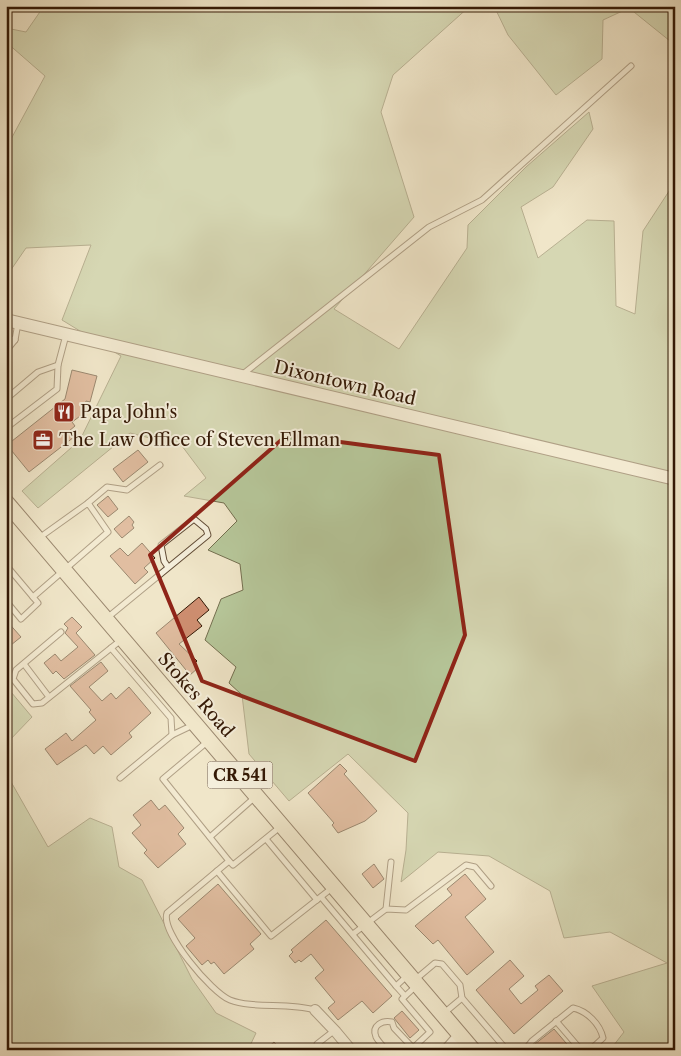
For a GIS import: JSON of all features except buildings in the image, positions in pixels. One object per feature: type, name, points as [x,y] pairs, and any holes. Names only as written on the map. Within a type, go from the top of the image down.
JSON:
[{"type":"main road","name":"Stokes Road","points":[[6,502],[106,619],[117,643],[142,673],[186,711],[473,1050]]},
{"type":"street","name":"Dixontown Road","points":[[12,322],[675,479]]},
{"type":"street","points":[[315,1010],[351,1050]]},
{"type":"street","points":[[446,1050],[460,1034]]},
{"type":"lane","points":[[241,376],[429,227],[482,200],[631,66]]},
{"type":"lane","points":[[6,351],[15,340],[12,322]]},
{"type":"lane","points":[[6,428],[56,389],[58,365],[66,335]]},
{"type":"lane","points":[[6,338],[15,340]]},
{"type":"lane","points":[[6,399],[38,372],[58,365]]},
{"type":"lane","points":[[38,538],[88,503],[107,487],[127,490],[160,465]]},
{"type":"lane","points":[[33,597],[108,532],[88,503]]},
{"type":"lane","points":[[106,619],[208,535],[206,529],[194,518],[161,545],[164,561],[168,567]]},
{"type":"lane","points":[[6,565],[38,604],[21,619],[6,600]]},
{"type":"lane","points":[[6,575],[11,571]]},
{"type":"lane","points":[[61,632],[16,670],[13,679],[33,704],[42,703],[117,643]]},
{"type":"lane","points":[[24,664],[50,697]]},
{"type":"lane","points":[[142,673],[171,718],[172,735]]},
{"type":"lane","points":[[171,718],[186,711]]},
{"type":"lane","points":[[120,778],[172,735],[196,724]]},
{"type":"lane","points":[[210,740],[163,779],[229,861],[234,865],[283,826]]},
{"type":"lane","points":[[210,837],[257,796]]},
{"type":"lane","points":[[266,839],[353,934],[405,996]]},
{"type":"lane","points":[[229,861],[167,913],[166,925],[177,945],[218,993],[229,1000],[301,1006],[315,1010]]},
{"type":"lane","points":[[386,909],[391,862]]},
{"type":"lane","points":[[353,934],[386,909],[406,910],[466,865],[476,866],[492,886]]},
{"type":"lane","points":[[217,871],[271,936],[334,886]]},
{"type":"lane","points":[[396,986],[413,980],[435,963],[442,964],[460,985],[462,998],[504,1049]]},
{"type":"lane","points":[[386,1050],[376,1037],[375,1029],[378,1023],[385,1020],[392,1022],[394,1028],[414,1049],[430,1032],[402,999],[413,980]]},
{"type":"lane","points":[[443,1014],[462,998]]},
{"type":"lane","points":[[525,1050],[532,1041],[573,1008],[585,1010],[602,1032],[604,1038],[590,1050]]},
{"type":"lane","points":[[556,1020],[581,1050]]},
{"type":"lane","points":[[317,1050],[317,1044],[335,1030]]},
{"type":"highlighted area","points":[[287,435],[439,455],[465,635],[415,761],[202,681],[150,555]]},
{"type":"green space","points":[[44,6],[470,6],[393,75],[381,112],[414,217],[334,309],[399,349],[467,248],[468,225],[526,167],[589,112],[593,129],[553,187],[521,207],[538,258],[587,220],[614,221],[616,306],[635,314],[643,231],[675,182],[675,1050],[610,1050],[624,1032],[592,986],[667,963],[610,932],[564,938],[550,891],[489,856],[438,852],[401,882],[406,850],[408,813],[348,754],[289,801],[249,754],[242,695],[229,683],[236,667],[205,640],[221,599],[243,590],[240,564],[208,550],[237,521],[224,503],[184,496],[206,478],[182,446],[130,433],[38,508],[22,491],[80,440],[121,356],[62,320],[91,245],[26,248],[6,277],[6,142],[10,141],[45,76],[6,42],[6,28],[26,32]]},
{"type":"green space","points":[[494,6],[675,6],[675,39],[670,41],[629,8],[603,20],[602,59],[556,95],[508,35]]},
{"type":"green space","points":[[6,686],[32,717],[6,744]]},
{"type":"green space","points":[[6,773],[48,847],[90,818],[112,827],[119,867],[142,880],[192,979],[216,1013],[256,1033],[248,1050],[6,1050]]},
{"type":"place","name":"Papa John's","points":[[64,412]]},
{"type":"place","name":"The Law Office of Steven Ellman","points":[[43,440]]}]
